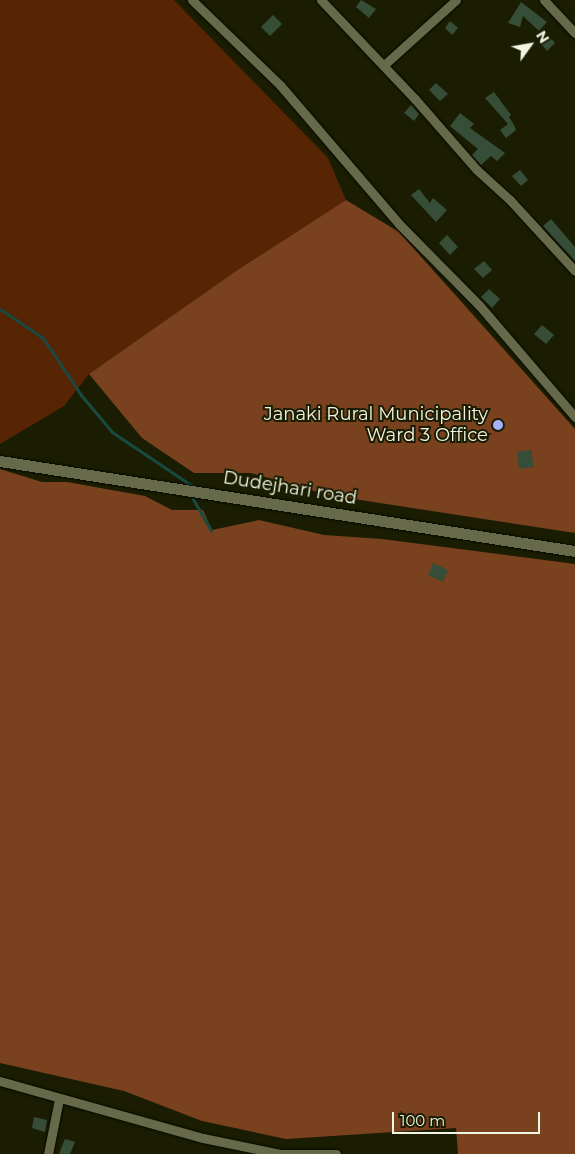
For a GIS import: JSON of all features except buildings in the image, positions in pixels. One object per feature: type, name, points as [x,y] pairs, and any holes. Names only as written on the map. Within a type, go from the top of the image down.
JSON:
[{"type":"street","points":[[192,0],[280,85],[400,225],[479,305],[575,417]]},
{"type":"street","points":[[320,0],[384,65],[477,170],[510,200],[575,271]]},
{"type":"street","points":[[384,65],[456,0]]},
{"type":"street","points":[[544,0],[575,33]]},
{"type":"street","name":"Dudejhari road","points":[[0,461],[575,551]]},
{"type":"street","points":[[0,1081],[203,1138],[281,1154],[336,1154]]},
{"type":"street","points":[[48,1154],[59,1099]]},
{"type":"shaded area","points":[[0,0],[174,0],[328,158],[346,200],[236,271],[89,374],[64,406],[0,444]]},
{"type":"shaded area","points":[[346,200],[399,232],[575,429],[575,533],[328,495],[251,473],[194,473],[142,438],[89,374],[236,271]]},
{"type":"shaded area","points":[[0,469],[42,482],[67,482],[145,496],[172,510],[203,510],[212,530],[259,520],[324,535],[382,539],[575,564],[575,1154],[458,1154],[456,1128],[286,1139],[202,1121],[124,1091],[0,1063]]},
{"type":"waterway","points":[[0,309],[43,338],[81,395],[112,432],[194,487]]},
{"type":"waterway","points":[[193,499],[211,530]]},
{"type":"place","name":"Janaki Rural Municipality Ward 3 Office","points":[[498,425]]}]
